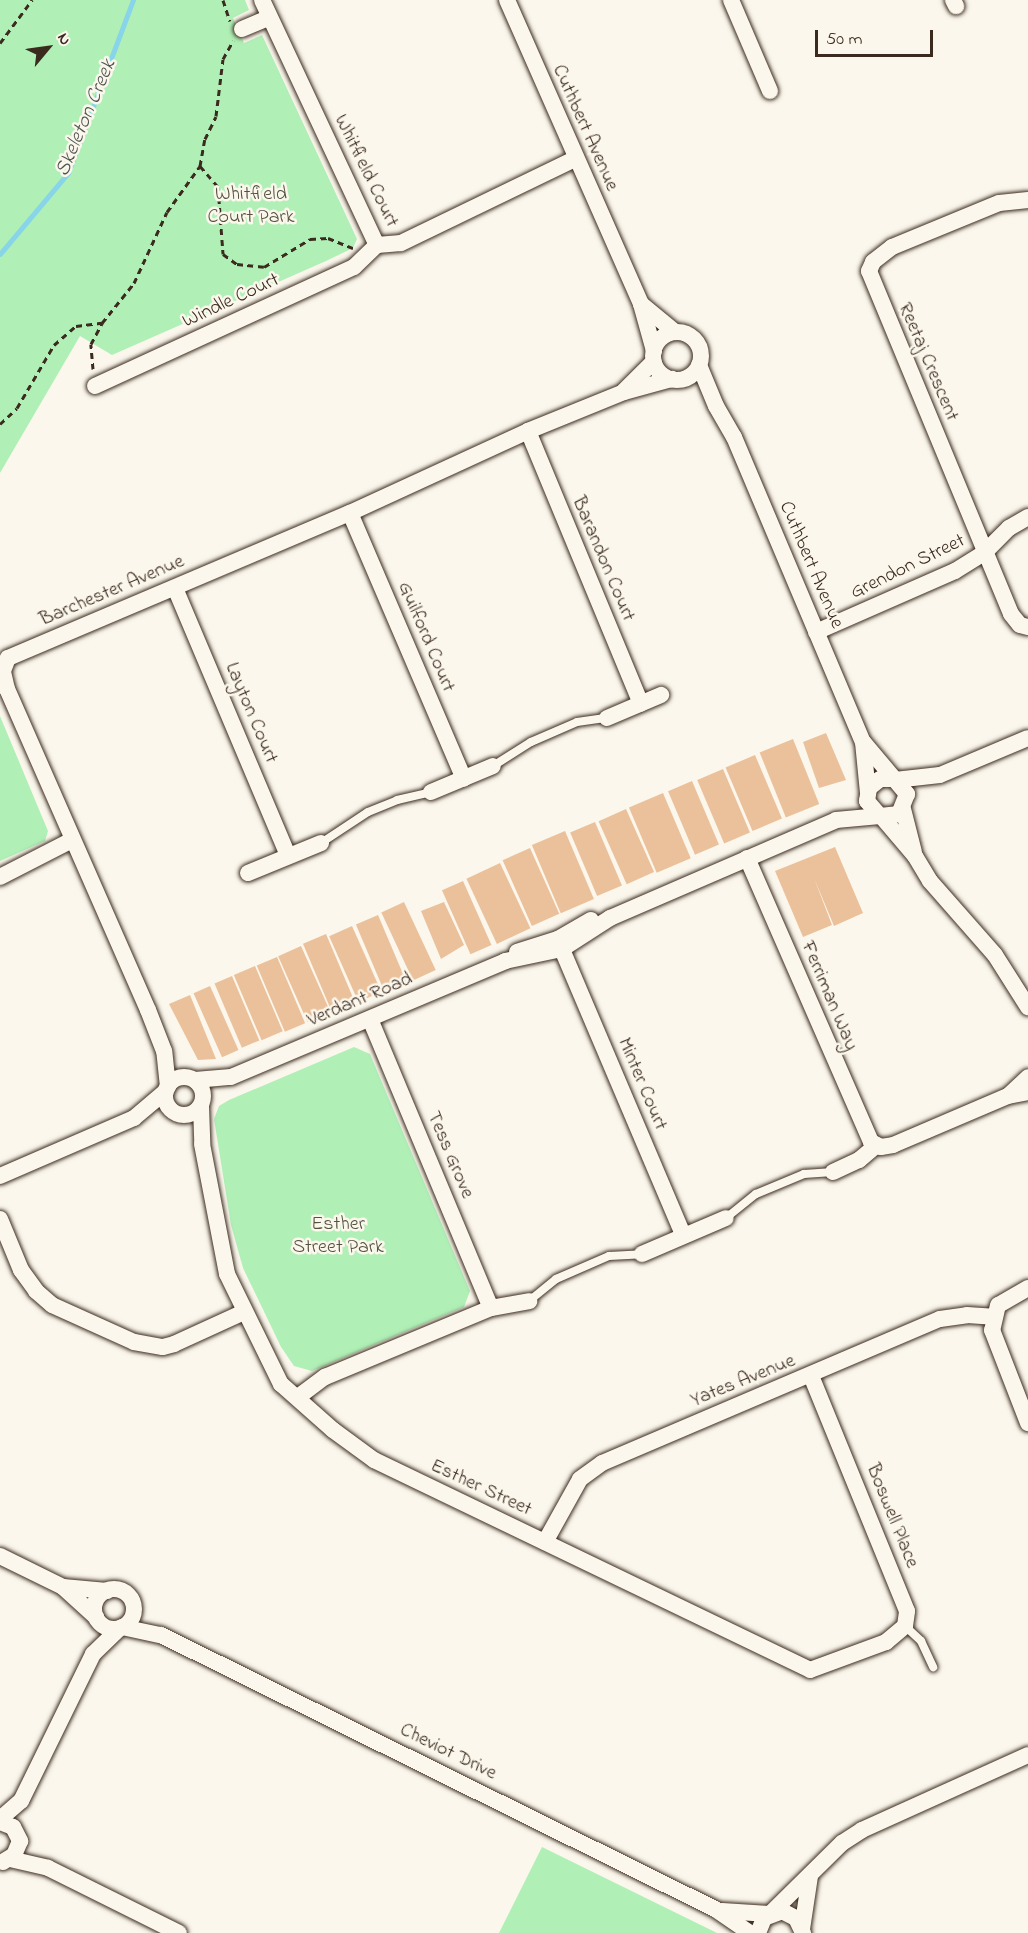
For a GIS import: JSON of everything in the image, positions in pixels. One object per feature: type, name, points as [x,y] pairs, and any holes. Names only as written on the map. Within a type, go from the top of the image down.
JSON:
[{"type":"street","name":"Whitfield Court","points":[[262,0],[372,250],[401,243],[575,159]]},
{"type":"street","name":"Cuthbert Avenue","points":[[507,0],[575,159],[641,304],[654,356]]},
{"type":"street","points":[[731,0],[770,90]]},
{"type":"street","points":[[236,31],[270,17]]},
{"type":"street","name":"Reetaj Crescent","points":[[1028,200],[999,203],[892,247],[873,262],[869,271],[1011,614],[1020,625],[1028,627]]},
{"type":"street","name":"Windle Court","points":[[95,386],[354,267],[372,250]]},
{"type":"street","name":"Cuthbert Avenue","points":[[641,304],[675,332]]},
{"type":"street","points":[[675,332],[696,342],[699,365],[678,379],[664,376],[654,356],[662,338],[675,332]]},
{"type":"street","name":"Barchester Avenue","points":[[624,392],[654,356]]},
{"type":"street","name":"Cuthbert Avenue","points":[[699,365],[716,406],[734,437],[863,742],[894,779]]},
{"type":"street","name":"Cuthbert Avenue","points":[[678,379],[716,406]]},
{"type":"street","name":"Barchester Avenue","points":[[167,1089],[164,1051],[7,689],[3,671],[8,658],[350,513],[528,431],[624,392],[678,379]]},
{"type":"street","name":"Barandon Court","points":[[528,431],[641,704]]},
{"type":"street","name":"Guilford Court","points":[[350,513],[464,779]]},
{"type":"street","name":"Grendon Street","points":[[816,632],[955,571],[985,552],[1009,528],[1028,518]]},
{"type":"street","name":"Layton Court","points":[[174,588],[288,855]]},
{"type":"street","points":[[607,718],[661,695]]},
{"type":"street","points":[[1028,738],[940,775],[880,779],[867,794],[870,808],[881,817],[915,856],[930,880],[996,955],[1028,1007]]},
{"type":"street","name":"Cuthbert Avenue","points":[[863,742],[867,794]]},
{"type":"street","points":[[431,792],[494,766]]},
{"type":"street","points":[[881,817],[892,817],[940,775]]},
{"type":"street","points":[[894,779],[906,794],[903,809],[915,856]]},
{"type":"street","name":"Verdant Road","points":[[193,1079],[231,1077],[506,961],[560,944],[610,918],[837,820],[867,794]]},
{"type":"street","name":"Verdant Road","points":[[837,820],[881,817]]},
{"type":"street","points":[[0,877],[72,840]]},
{"type":"street","points":[[248,873],[321,843]]},
{"type":"street","name":"Ferriman Way","points":[[747,858],[865,1134],[877,1145]]},
{"type":"street","name":"Minter Court","points":[[560,944],[683,1235]]},
{"type":"street","name":"Tess Grove","points":[[370,1019],[491,1308]]},
{"type":"street","name":"Barchester Avenue","points":[[164,1051],[193,1079]]},
{"type":"street","name":"Verdant Road","points":[[201,1105],[231,1077]]},
{"type":"street","points":[[1008,1096],[1028,1077]]},
{"type":"street","points":[[0,1176],[134,1119],[192,1114],[201,1105],[202,1090],[193,1079],[177,1079],[134,1119]]},
{"type":"street","points":[[167,1089],[167,1104],[179,1114]]},
{"type":"street","points":[[833,1172],[859,1160],[877,1145],[893,1145],[1008,1096],[1028,1092]]},
{"type":"street","name":"Esther Street","points":[[201,1105],[202,1144],[227,1274],[282,1384],[333,1430],[374,1460],[810,1670],[823,1668],[886,1642],[905,1626]]},
{"type":"street","name":"Esther Street","points":[[179,1114],[202,1144]]},
{"type":"street","points":[[642,1254],[726,1218]]},
{"type":"street","points":[[0,1219],[21,1270],[36,1291],[52,1305],[134,1342],[163,1347],[244,1312]]},
{"type":"street","points":[[1028,1288],[998,1305],[993,1317],[997,1347],[1028,1424]]},
{"type":"street","points":[[298,1397],[325,1377],[491,1308],[529,1301]]},
{"type":"street","name":"Yates Avenue","points":[[545,1542],[580,1479],[602,1462],[811,1376],[940,1319],[967,1315],[993,1317]]},
{"type":"street","name":"Boswell Place","points":[[811,1376],[903,1597],[905,1626]]},
{"type":"street","points":[[0,1556],[63,1587],[107,1628],[121,1628]]},
{"type":"street","points":[[48,1868],[20,1839],[13,1827],[0,1821],[21,1801],[93,1654],[133,1614],[130,1599],[121,1591],[63,1587]]},
{"type":"street","points":[[93,1654],[96,1600],[107,1591]]},
{"type":"street","name":"Cheviot Drive","points":[[130,1599],[161,1635]]},
{"type":"street","name":"Cheviot Drive","points":[[121,1628],[161,1635],[715,1910],[750,1933]]},
{"type":"street","points":[[758,1933],[761,1921],[811,1872],[862,1830],[973,1782],[1028,1755]]},
{"type":"street","points":[[973,1782],[1028,1768]]},
{"type":"street","points":[[21,1801],[20,1839],[4,1862],[48,1868],[179,1933]]},
{"type":"street","points":[[803,1931],[803,1902],[811,1872]]},
{"type":"street","name":"Cheviot Drive","points":[[715,1910],[751,1916],[770,1914]]},
{"type":"street","points":[[770,1914],[788,1913],[803,1931]]},
{"type":"lane","points":[[494,766],[531,742],[568,726],[607,718]]},
{"type":"lane","points":[[321,843],[368,812],[397,800],[431,792]]},
{"type":"lane","points":[[726,1218],[756,1194],[774,1186],[804,1174],[833,1172]]},
{"type":"lane","points":[[529,1301],[556,1279],[609,1256],[642,1254]]},
{"type":"lane","points":[[905,1626],[921,1641],[933,1667]]},
{"type":"path","points":[[0,43],[32,0]]},
{"type":"path","points":[[95,386],[91,344],[102,323],[134,283],[167,212],[200,166],[205,139],[216,116],[223,59],[236,31],[223,0]]},
{"type":"path","points":[[200,166],[218,187],[223,254],[237,264],[264,267],[310,239],[328,238],[372,250]]},
{"type":"path","points":[[0,424],[17,408],[54,345],[76,326],[102,323]]},
{"type":"green space","name":"Whitfield Court Park","points":[[0,0],[245,0],[249,10],[233,18],[244,43],[262,35],[357,239],[353,248],[326,261],[112,355],[80,336],[0,473]]},
{"type":"green space","points":[[0,716],[48,831],[45,841],[0,861]]},
{"type":"green space","name":"Esther Street Park","points":[[354,1047],[370,1054],[470,1291],[464,1307],[312,1371],[294,1366],[281,1347],[243,1268],[231,1225],[214,1119],[219,1106],[229,1100]]},
{"type":"green space","points":[[542,1847],[715,1932],[717,1933],[499,1933]]},
{"type":"building","points":[[826,733],[846,780],[819,788],[803,742]]},
{"type":"building","points":[[793,739],[819,804],[786,817],[760,752]]},
{"type":"building","points":[[755,755],[782,819],[753,831],[726,768]]},
{"type":"building","points":[[723,769],[750,833],[724,843],[697,780]]},
{"type":"building","points":[[692,781],[719,845],[695,855],[668,791]]},
{"type":"building","points":[[663,793],[691,858],[657,873],[629,807]]},
{"type":"building","points":[[626,809],[654,872],[627,884],[599,821]]},
{"type":"building","points":[[595,822],[622,886],[597,896],[570,833]]},
{"type":"building","points":[[565,831],[594,899],[561,913],[532,845]]},
{"type":"building","points":[[835,847],[863,913],[834,926],[814,878],[832,925],[803,937],[775,871]]},
{"type":"building","points":[[530,848],[559,914],[532,926],[503,860]]},
{"type":"building","points":[[500,863],[530,928],[497,944],[466,879]]},
{"type":"building","points":[[463,881],[491,945],[470,954],[442,890]]},
{"type":"building","points":[[404,902],[436,970],[413,981],[381,913]]},
{"type":"building","points":[[444,902],[464,945],[441,959],[421,911]]},
{"type":"building","points":[[378,915],[406,981],[384,991],[356,924]]},
{"type":"building","points":[[352,926],[381,992],[358,1002],[329,936]]},
{"type":"building","points":[[326,934],[355,1001],[332,1011],[303,944]]},
{"type":"building","points":[[301,946],[330,1012],[307,1022],[278,956]]},
{"type":"building","points":[[277,957],[305,1023],[285,1032],[257,966]]},
{"type":"building","points":[[255,966],[283,1031],[262,1040],[234,975]]},
{"type":"building","points":[[232,976],[259,1040],[242,1048],[215,983]]},
{"type":"building","points":[[210,986],[238,1050],[222,1057],[194,993]]},
{"type":"building","points":[[190,995],[216,1059],[198,1060],[169,1004]]},
{"type":"waterway","name":"Skeleton Creek","points":[[0,254],[68,173],[133,0]]}]
